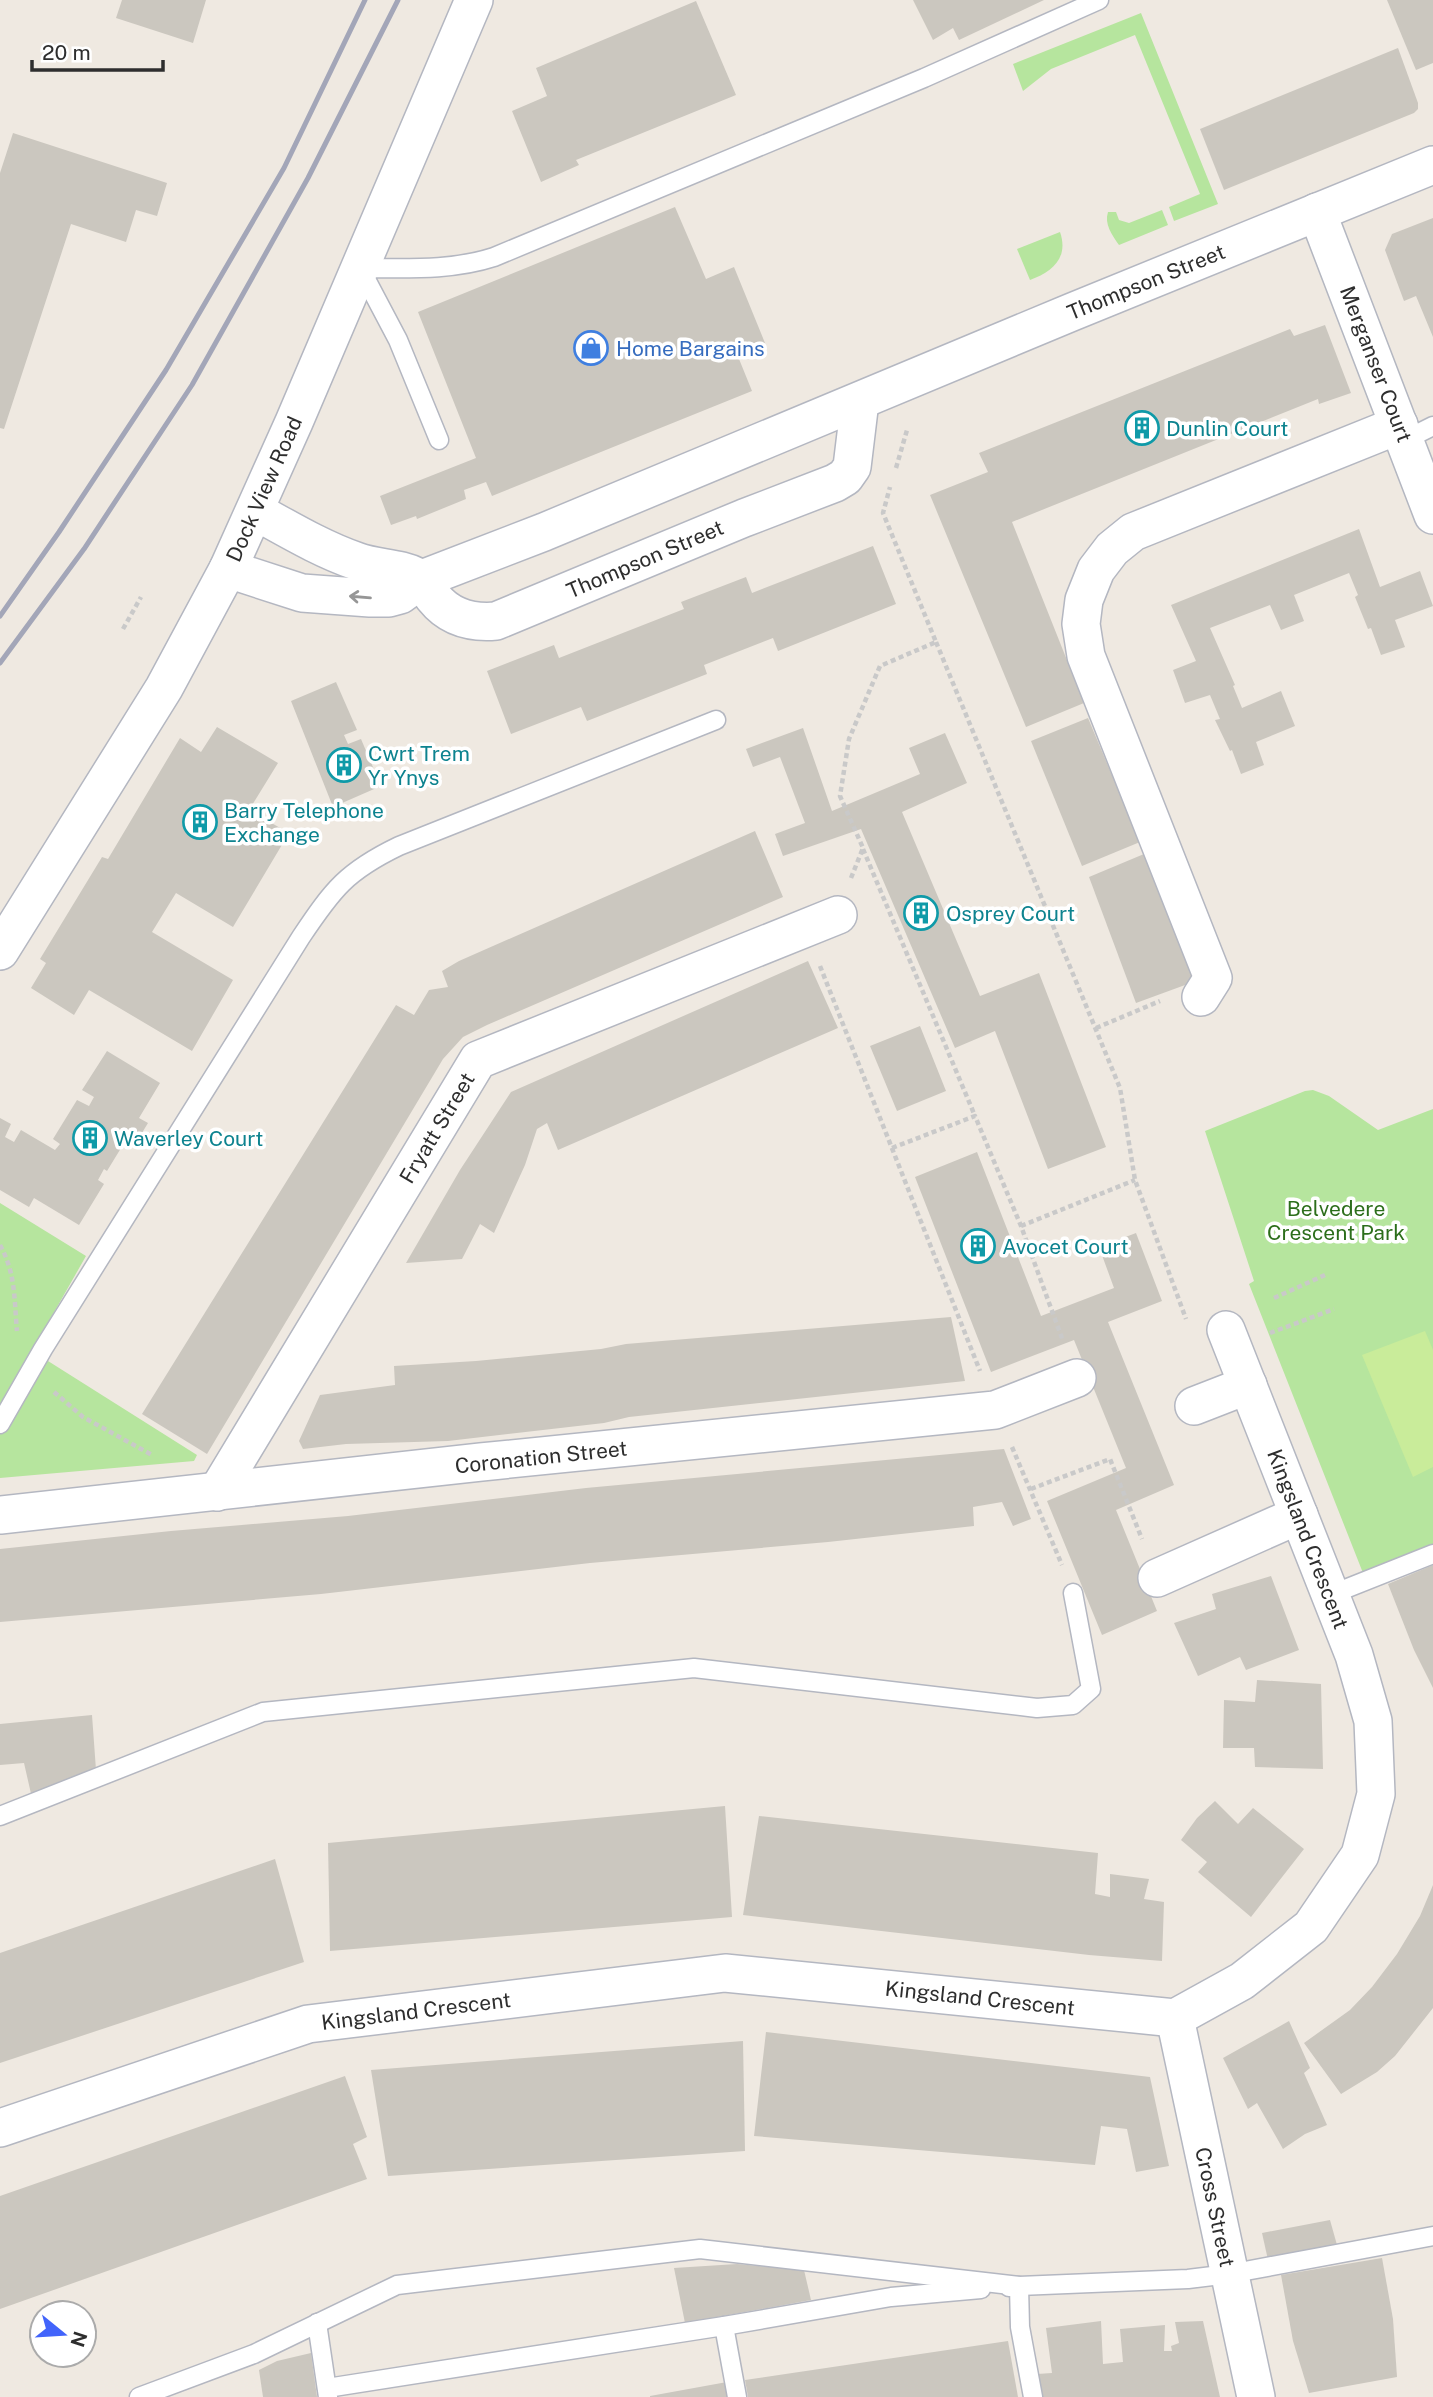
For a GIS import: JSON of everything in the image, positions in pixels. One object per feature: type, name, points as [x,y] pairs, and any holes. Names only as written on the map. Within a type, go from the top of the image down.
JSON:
[{"type":"street","name":"Dock View Road","points":[[0,951],[157,699],[194,636],[228,569],[255,512],[474,0]]},
{"type":"street","name":"Thompson Street","points":[[228,569],[302,593],[370,598],[400,595],[422,579],[544,532],[1433,165]]},
{"type":"street","name":"Merganser Court","points":[[1317,212],[1412,430],[1433,515]]},
{"type":"street","name":"Thompson Street","points":[[422,579],[434,599],[448,610],[464,619],[478,622],[496,621],[744,518],[835,484],[845,477],[852,467],[860,401]]},
{"type":"street","points":[[1207,988],[1086,656],[1081,624],[1084,600],[1096,570],[1112,549],[1133,532],[1412,430]]},
{"type":"street","points":[[255,512],[356,561],[381,568],[400,569],[422,579]]},
{"type":"street","name":"Fryatt Street","points":[[217,1492],[478,1060],[822,922]]},
{"type":"street","name":"Kingsland Crescent","points":[[0,2127],[308,2024],[725,1973],[1175,2018],[1242,1981],[1311,1927],[1360,1855],[1376,1794],[1373,1721],[1354,1655],[1226,1330]]},
{"type":"street","name":"Coronation Street","points":[[0,1514],[995,1410],[1077,1378]]},
{"type":"street","points":[[1194,1406],[1248,1385]]},
{"type":"street","points":[[1157,1578],[1299,1514]]},
{"type":"street","name":"Cross Street","points":[[1175,2018],[1256,2397]]},
{"type":"lane","points":[[439,440],[398,340],[360,268],[450,268],[494,257],[924,78],[1099,0]]},
{"type":"lane","points":[[0,1424],[301,937],[335,890],[352,873],[370,860],[411,841],[716,720]]},
{"type":"lane","points":[[1331,1595],[1433,1554]]},
{"type":"lane","points":[[0,1816],[263,1712],[694,1668],[1037,1708],[1073,1705],[1091,1689],[1073,1592]]},
{"type":"lane","points":[[317,2323],[327,2393],[891,2297],[1019,2286],[1229,2274],[1432,2241]]},
{"type":"lane","points":[[139,2397],[254,2354],[397,2285],[700,2249],[1019,2286]]},
{"type":"lane","points":[[1019,2286],[1020,2327],[1033,2397]]},
{"type":"lane","points":[[724,2326],[737,2397]]},
{"type":"path","points":[[907,430],[883,513],[1120,1088],[1135,1180],[1192,1335],[1226,1330]]},
{"type":"path","points":[[123,629],[141,597]]},
{"type":"path","points":[[936,642],[880,666],[849,739],[840,796],[1021,1226],[1077,1378]]},
{"type":"path","points":[[863,848],[822,922],[892,1148],[995,1410],[1073,1592]]},
{"type":"path","points":[[1096,1028],[1207,988]]},
{"type":"path","points":[[892,1148],[975,1116]]},
{"type":"path","points":[[1021,1226],[1135,1180]]},
{"type":"path","points":[[0,1245],[10,1262],[14,1283],[17,1335],[42,1379],[83,1417],[156,1458]]},
{"type":"path","points":[[1274,1298],[1325,1275]]},
{"type":"path","points":[[1268,1334],[1334,1309]]},
{"type":"path","points":[[1031,1489],[1110,1459],[1157,1578]]},
{"type":"green space","points":[[1141,13],[1218,204],[1174,221],[1169,207],[1200,194],[1135,35],[1051,69],[1023,91],[1013,64]]},
{"type":"green space","points":[[1162,210],[1168,225],[1119,245],[1108,225],[1108,212],[1116,212],[1119,220],[1129,223]]},
{"type":"green space","points":[[1060,232],[1062,249],[1057,263],[1030,280],[1017,249]]},
{"type":"green space","name":"Belvedere Crescent Park","points":[[1313,1090],[1329,1096],[1378,1130],[1433,1109],[1433,1545],[1363,1573],[1249,1284],[1254,1281],[1205,1131]]},
{"type":"green space","points":[[0,1203],[86,1256],[36,1344],[51,1354],[48,1361],[197,1455],[194,1461],[0,1478]]},
{"type":"green space","points":[[1425,1331],[1433,1350],[1433,1467],[1413,1477],[1362,1355]]},
{"type":"building","points":[[122,0],[206,0],[193,43],[116,18]]},
{"type":"building","points":[[913,0],[1044,0],[959,40],[953,28],[933,40]]},
{"type":"building","points":[[1387,0],[1433,0],[1433,63],[1416,70]]},
{"type":"building","points":[[696,1],[736,95],[576,160],[579,165],[541,182],[512,111],[547,96],[536,68]]},
{"type":"building","points":[[1398,48],[1418,103],[1418,109],[1414,113],[1224,190],[1200,129]]},
{"type":"building","points":[[13,133],[167,183],[157,216],[136,210],[126,242],[71,224],[4,429],[0,428],[0,173]]},
{"type":"building","name":"Home Bargains","points":[[675,207],[706,279],[734,267],[765,343],[737,354],[752,391],[492,496],[486,482],[464,490],[466,499],[417,519],[416,516],[391,525],[380,496],[476,458],[418,312]]},
{"type":"building","points":[[1433,218],[1433,337],[1416,296],[1404,301],[1385,250],[1392,234]]},
{"type":"building","name":"Dunlin Court","points":[[1325,325],[1351,393],[1319,404],[1318,399],[1012,522],[1084,703],[1026,727],[930,495],[988,472],[979,453],[1290,329],[1294,336]]},
{"type":"building","points":[[1359,529],[1380,587],[1420,571],[1433,606],[1395,620],[1405,647],[1381,655],[1355,597],[1358,595],[1349,573],[1294,595],[1304,621],[1281,630],[1270,605],[1210,628],[1242,708],[1281,691],[1295,726],[1256,742],[1264,765],[1241,774],[1232,750],[1230,751],[1215,720],[1220,719],[1210,695],[1185,703],[1173,670],[1196,661],[1171,605]]},
{"type":"building","points":[[873,546],[896,604],[778,651],[773,638],[704,665],[707,674],[587,721],[581,707],[511,734],[487,671],[554,645],[559,658],[684,609],[681,602],[746,577],[752,593]]},
{"type":"building","name":"Cwrt Trem Yr Ynys","points":[[336,682],[357,730],[344,735],[348,744],[361,739],[381,786],[333,807],[291,701]]},
{"type":"building","points":[[1088,718],[1140,842],[1082,866],[1031,741]]},
{"type":"building","points":[[217,727],[278,763],[249,810],[289,833],[233,927],[176,893],[152,932],[233,980],[192,1051],[89,990],[74,1015],[31,988],[46,963],[40,959],[102,857],[108,859],[180,738],[201,752]]},
{"type":"building","points":[[803,728],[832,811],[920,774],[909,748],[945,733],[967,783],[902,812],[980,996],[1039,973],[1106,1147],[1048,1169],[995,1031],[955,1048],[861,829],[783,856],[775,834],[805,823],[780,757],[753,767],[746,749]]},
{"type":"building","points":[[755,831],[783,897],[487,1025],[463,1037],[443,1059],[207,1454],[142,1414],[396,1005],[414,1015],[429,990],[448,987],[442,971],[459,961]]},
{"type":"building","points":[[1144,854],[1196,981],[1136,1003],[1089,877]]},
{"type":"building","points":[[808,961],[838,1028],[558,1150],[547,1123],[537,1129],[525,1165],[494,1233],[480,1224],[462,1259],[406,1263],[460,1170],[511,1092]]},
{"type":"building","points":[[920,1026],[946,1091],[897,1111],[870,1046]]},
{"type":"building","name":"Waverley Court","points":[[107,1051],[160,1083],[139,1118],[148,1123],[137,1141],[129,1135],[107,1171],[104,1169],[98,1180],[104,1184],[79,1225],[34,1198],[29,1207],[0,1190],[0,1118],[11,1124],[5,1137],[14,1142],[21,1130],[55,1150],[60,1144],[53,1139],[77,1100],[89,1106],[94,1097],[82,1090]]},
{"type":"building","points":[[977,1152],[1041,1316],[1114,1288],[1099,1247],[1136,1233],[1162,1301],[1108,1322],[1174,1485],[1116,1510],[1157,1611],[1102,1635],[1047,1501],[1126,1468],[1074,1340],[991,1372],[915,1177]]},
{"type":"building","points":[[951,1317],[965,1381],[629,1417],[604,1423],[448,1441],[346,1444],[303,1449],[299,1441],[320,1395],[395,1385],[394,1366],[476,1361],[601,1349],[626,1344]]},
{"type":"building","points":[[1004,1449],[1031,1519],[1013,1526],[1002,1502],[973,1507],[974,1526],[590,1563],[321,1594],[0,1622],[0,1549],[348,1516],[586,1488]]},
{"type":"building","points":[[1433,1565],[1433,1688],[1414,1650],[1388,1584]]},
{"type":"building","points":[[1271,1576],[1299,1650],[1246,1670],[1240,1657],[1198,1676],[1174,1623],[1216,1609],[1212,1594]]},
{"type":"building","points":[[1257,1680],[1321,1684],[1323,1769],[1255,1767],[1254,1748],[1223,1748],[1224,1700],[1255,1702]]},
{"type":"building","points":[[92,1715],[96,1770],[32,1798],[24,1763],[0,1765],[0,1724]]},
{"type":"building","points":[[1215,1801],[1238,1824],[1253,1808],[1304,1849],[1251,1917],[1198,1872],[1207,1862],[1181,1840],[1197,1818]]},
{"type":"building","points":[[725,1806],[732,1917],[330,1951],[328,1843]]},
{"type":"building","points":[[759,1816],[1098,1853],[1095,1894],[1110,1897],[1110,1874],[1149,1879],[1144,1899],[1164,1902],[1162,1961],[743,1915]]},
{"type":"building","points":[[275,1859],[304,1962],[0,2063],[0,1953]]},
{"type":"building","points":[[1433,1885],[1433,2008],[1395,2056],[1377,2072],[1341,2094],[1304,2043],[1350,2010],[1372,1987],[1397,1954],[1420,1916]]},
{"type":"building","points":[[1289,2021],[1310,2068],[1304,2073],[1327,2125],[1305,2134],[1283,2149],[1257,2103],[1248,2109],[1223,2058]]},
{"type":"building","points":[[766,2032],[1150,2077],[1169,2166],[1136,2172],[1127,2129],[1101,2126],[1095,2165],[754,2136]]},
{"type":"building","points":[[743,2041],[745,2151],[388,2176],[371,2070]]},
{"type":"building","points":[[345,2076],[367,2137],[353,2144],[367,2179],[0,2309],[0,2196]]},
{"type":"building","points":[[1330,2220],[1337,2245],[1268,2260],[1262,2233]]},
{"type":"building","points":[[1382,2258],[1393,2319],[1397,2377],[1309,2393],[1293,2341],[1281,2275]]},
{"type":"building","points":[[737,2264],[804,2270],[811,2300],[685,2323],[674,2268]]},
{"type":"building","points":[[1101,2321],[1103,2364],[1123,2362],[1120,2329],[1165,2325],[1164,2351],[1172,2351],[1171,2346],[1179,2343],[1175,2322],[1203,2321],[1220,2397],[1042,2397],[1037,2374],[1052,2373],[1046,2328]]},
{"type":"building","points":[[1008,2341],[1018,2397],[748,2397],[745,2380]]},
{"type":"building","points":[[311,2353],[317,2397],[263,2397],[259,2370],[277,2361]]},
{"type":"building","points":[[727,2382],[729,2397],[650,2397],[650,2396]]},
{"type":"railway","points":[[0,616],[166,370],[284,168],[365,0]]},
{"type":"railway","points":[[0,663],[84,549],[192,385],[308,178],[398,0]]},
{"type":"place","name":"Home Bargains","points":[[591,348]]},
{"type":"place","name":"Dunlin Court","points":[[1142,428]]},
{"type":"place","name":"Cwrt Trem Yr Ynys","points":[[344,765]]},
{"type":"place","name":"Barry Telephone Exchange","points":[[200,822]]},
{"type":"place","name":"Osprey Court","points":[[921,913]]},
{"type":"place","name":"Waverley Court","points":[[90,1138]]},
{"type":"place","name":"Avocet Court","points":[[978,1246]]}]
